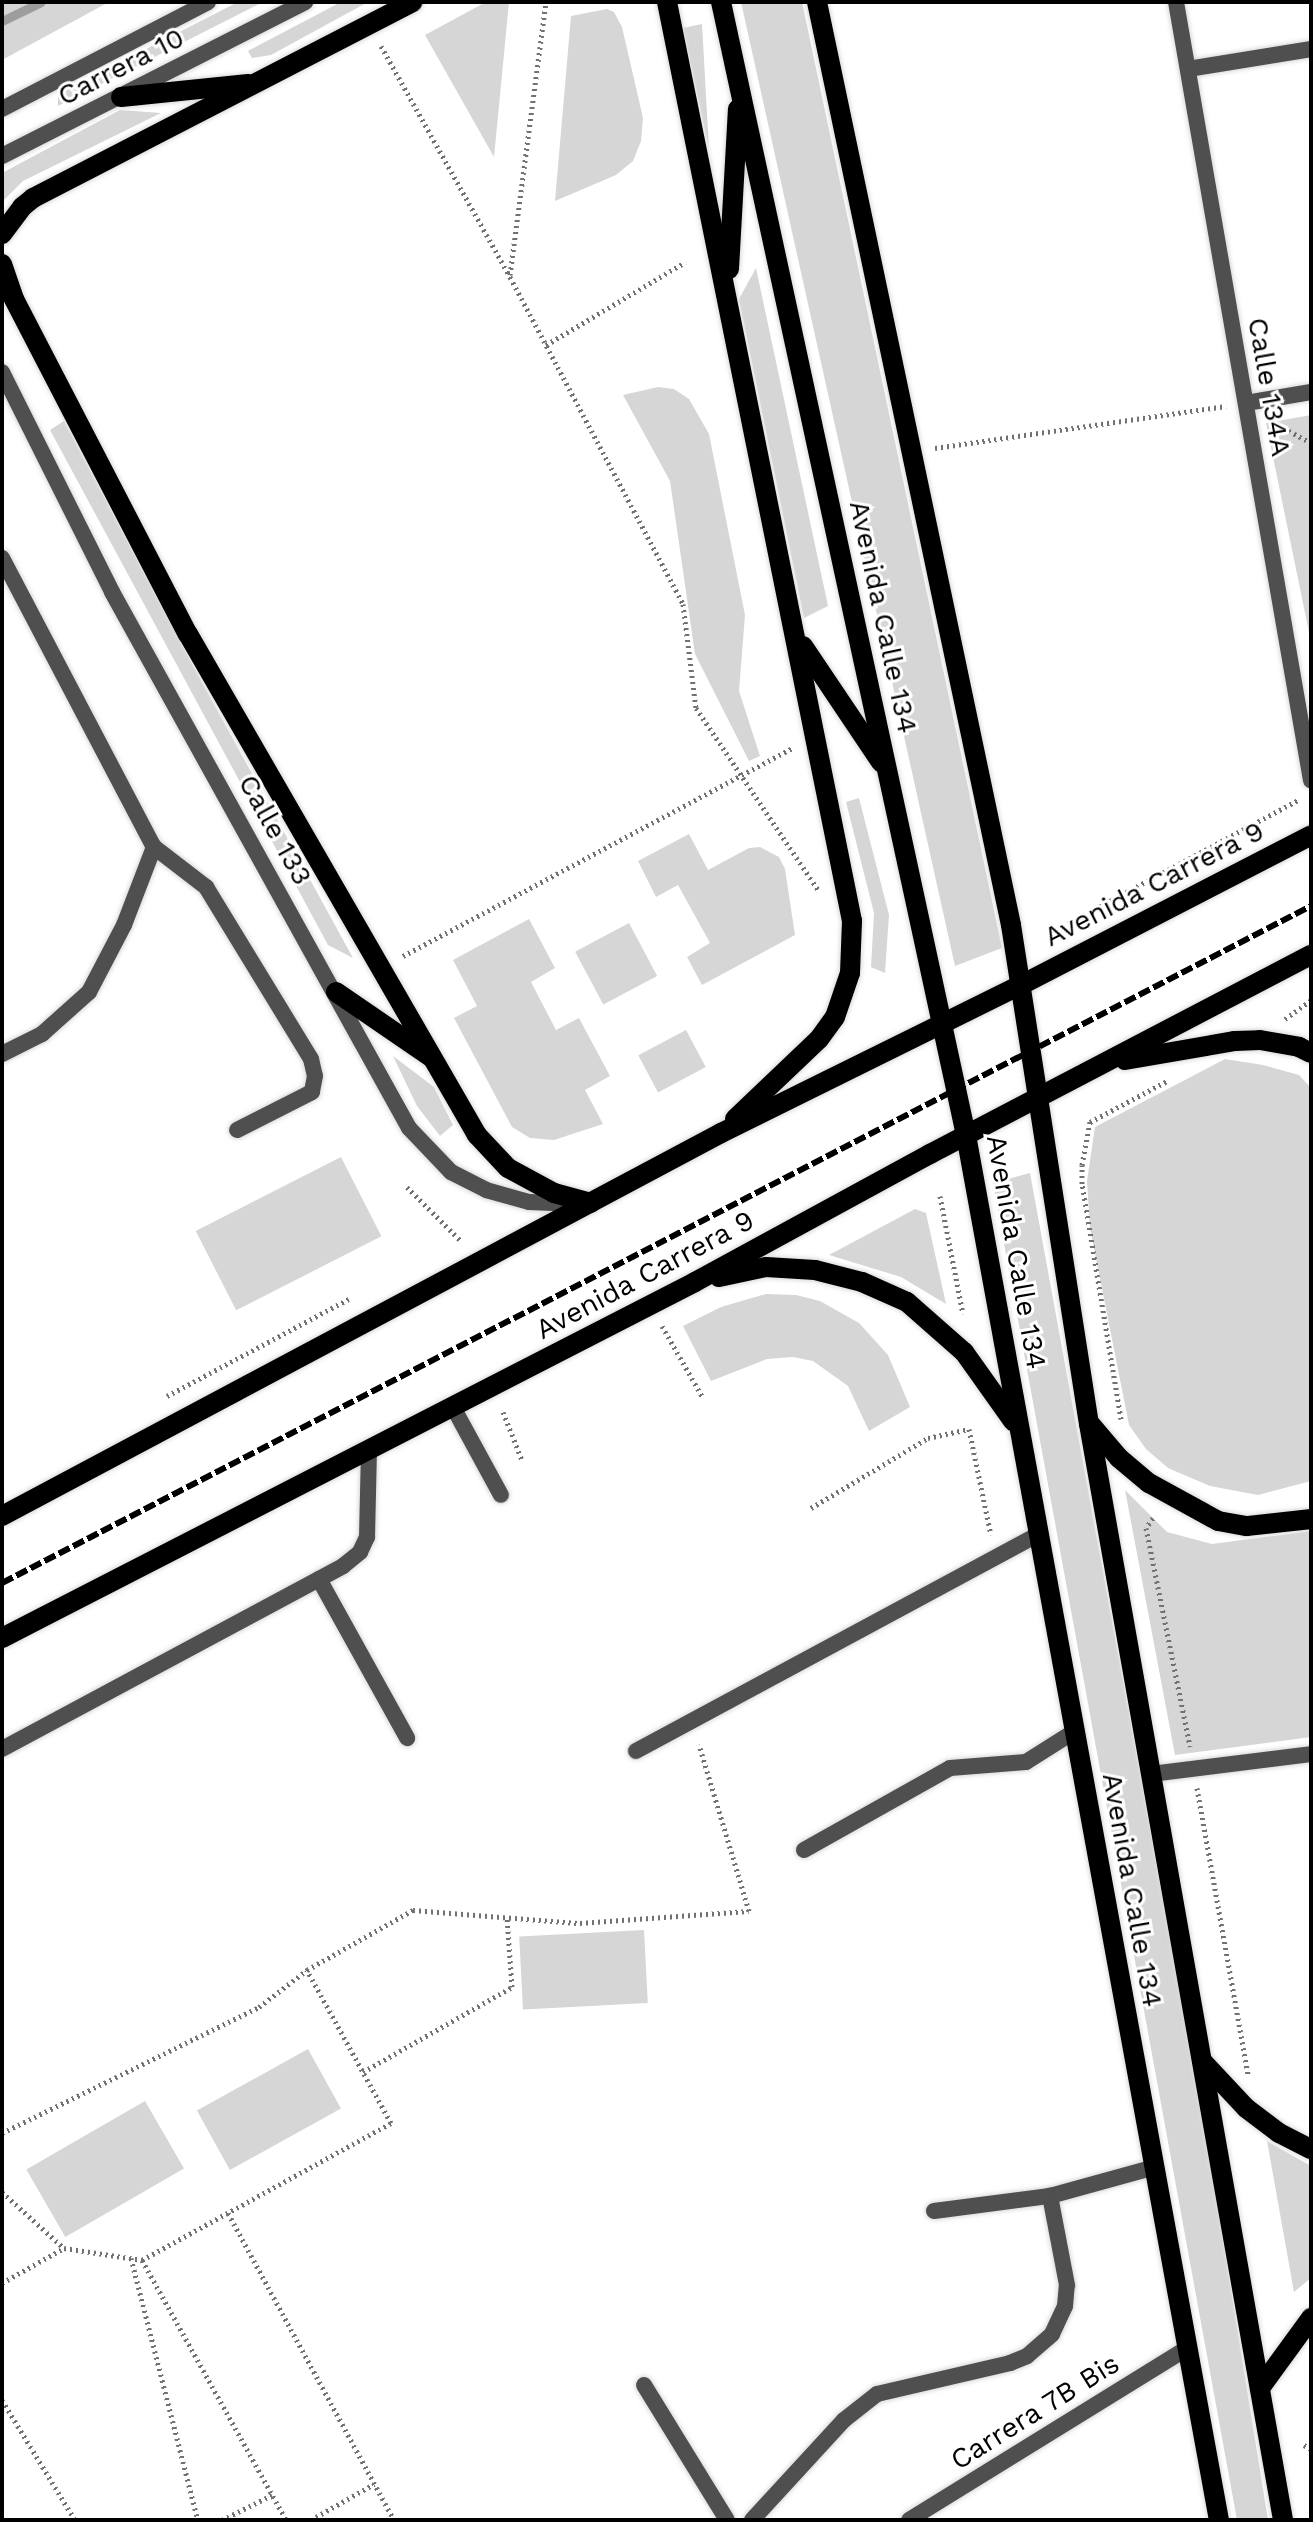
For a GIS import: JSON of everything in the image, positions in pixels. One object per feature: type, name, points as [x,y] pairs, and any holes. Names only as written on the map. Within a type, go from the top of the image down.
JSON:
[{"type":"main road","points":[[2,234],[22,207],[33,198],[412,2]]},
{"type":"main road","name":"Avenida Calle 134","points":[[721,2],[966,1135],[1219,2520]]},
{"type":"main road","name":"Avenida Calle 134","points":[[817,2],[1021,985],[1089,1424],[1283,2520]]},
{"type":"main road","points":[[668,4],[848,888],[854,947],[850,973],[835,1017],[819,1039],[721,1133]]},
{"type":"main road","points":[[727,297],[740,81]]},
{"type":"main road","points":[[121,97],[262,82]]},
{"type":"main road","points":[[2,264],[14,299],[159,581],[434,1060],[492,1154],[508,1168],[554,1193],[591,1203]]},
{"type":"main road","points":[[796,636],[887,771]]},
{"type":"main road","name":"Avenida Carrera 9","points":[[2,1516],[721,1133],[942,1025],[1311,835]]},
{"type":"main road","name":"Avenida Carrera 9","points":[[2,1638],[695,1282],[966,1135],[1311,955]]},
{"type":"main road","points":[[336,992],[434,1060]]},
{"type":"main road","points":[[1102,1065],[1235,1041],[1260,1040],[1299,1047],[1311,1053]]},
{"type":"main road","points":[[695,1282],[766,1267],[815,1270],[862,1282],[907,1302],[945,1331],[974,1363],[1021,1434]]},
{"type":"main road","points":[[1089,1424],[1119,1458],[1149,1483],[1218,1521],[1247,1526],[1311,1519]]},
{"type":"main road","points":[[1203,2061],[1246,2108],[1279,2133],[1311,2149]]},
{"type":"main road","points":[[1260,2388],[1311,2318]]},
{"type":"street","name":"Carrera 10","points":[[2,109],[208,2]]},
{"type":"street","name":"Carrera 10","points":[[2,156],[305,2]]},
{"type":"street","name":"Calle 134A","points":[[1176,2],[1311,780]]},
{"type":"street","points":[[1188,69],[1311,49]]},
{"type":"street","name":"Calle 133","points":[[2,372],[112,592],[409,1128],[451,1172],[507,1198],[550,1205],[591,1203]]},
{"type":"street","points":[[1246,403],[1311,392]]},
{"type":"street","points":[[2,558],[154,847],[206,887],[311,1059],[315,1076],[312,1092],[237,1130]]},
{"type":"street","points":[[2,1054],[42,1034],[89,992],[124,925],[154,847]]},
{"type":"street","points":[[453,1407],[501,1495]]},
{"type":"street","points":[[2,1749],[343,1566],[360,1552],[367,1537],[369,1451]]},
{"type":"street","points":[[636,1751],[1039,1534]]},
{"type":"street","points":[[319,1579],[407,1738]]},
{"type":"street","points":[[804,1850],[950,1768],[1026,1762],[1075,1731]]},
{"type":"street","points":[[1151,1774],[1311,1754]]},
{"type":"street","points":[[934,2211],[1050,2196],[1155,2167]]},
{"type":"street","points":[[752,2520],[860,2404],[891,2388],[1010,2363],[1027,2356],[1052,2334],[1065,2306],[1067,2285],[1050,2196]]},
{"type":"street","name":"Carrera 7B Bis","points":[[909,2520],[1188,2348]]},
{"type":"street","points":[[644,2385],[727,2520]]},
{"type":"path","points":[[510,277],[546,2]]},
{"type":"path","points":[[381,46],[510,277],[683,604],[696,708],[826,902]]},
{"type":"path","points":[[546,345],[685,262]]},
{"type":"path","points":[[910,451],[1246,403]]},
{"type":"path","points":[[383,968],[794,747]]},
{"type":"path","points":[[1052,932],[1311,793]]},
{"type":"path","points":[[1122,1423],[1082,1184],[1088,1130],[1090,1122],[1181,1074]]},
{"type":"path","points":[[407,1187],[462,1239],[448,1247]]},
{"type":"path","points":[[940,1196],[963,1314]]},
{"type":"path","points":[[154,1403],[364,1291]]},
{"type":"path","points":[[661,1325],[703,1398]]},
{"type":"path","points":[[503,1412],[522,1460]]},
{"type":"path","points":[[811,1508],[928,1438],[969,1429],[992,1537],[981,1543]]},
{"type":"path","points":[[1153,1518],[1146,1528],[1194,1769],[1251,2085]]},
{"type":"path","points":[[2,2133],[259,2007],[307,1970],[413,1910],[580,1923],[749,1911],[692,1720]]},
{"type":"path","points":[[363,2072],[512,1987],[507,1917]]},
{"type":"path","points":[[2,2192],[64,2248],[142,2260],[391,2123],[307,1970]]},
{"type":"path","points":[[228,2213],[394,2520]]},
{"type":"path","points":[[2,2283],[64,2248]]},
{"type":"path","points":[[131,2258],[198,2520]]},
{"type":"path","points":[[142,2260],[286,2520]]},
{"type":"path","points":[[2,2400],[75,2520]]},
{"type":"path","points":[[1304,2445],[1311,2449]]},
{"type":"path","points":[[316,2517],[374,2484]]},
{"type":"path","points":[[222,2520],[272,2495]]},
{"type":"shaded area","points":[[2,2],[109,2],[2,60]]},
{"type":"shaded area","points":[[238,2],[263,2],[58,106],[58,94]]},
{"type":"shaded area","points":[[341,2],[368,2],[271,55],[252,58],[248,51]]},
{"type":"shaded area","points":[[486,2],[509,2],[494,157],[425,35]]},
{"type":"shaded area","points":[[741,2],[802,2],[1002,948],[955,966]]},
{"type":"shaded area","points":[[607,9],[614,12],[622,27],[643,118],[641,141],[633,161],[616,175],[555,201],[571,16]]},
{"type":"shaded area","points":[[702,24],[709,149],[683,28]]},
{"type":"shaded area","points":[[120,110],[161,113],[23,181],[2,202],[2,173]]},
{"type":"shaded area","points":[[756,268],[828,606],[804,618],[739,299]]},
{"type":"shaded area","points":[[658,387],[674,389],[689,399],[709,434],[745,615],[739,691],[760,756],[749,761],[695,654],[670,481],[623,395]]},
{"type":"shaded area","points":[[1311,415],[1311,642],[1266,423]]},
{"type":"shaded area","points":[[64,421],[187,655],[353,958],[328,945],[50,430]]},
{"type":"shaded area","points":[[859,798],[889,915],[885,973],[871,967],[874,913],[846,802]]},
{"type":"shaded area","points":[[689,834],[708,870],[749,848],[760,847],[779,857],[785,869],[795,935],[702,985],[687,957],[710,943],[678,885],[656,897],[638,861]]},
{"type":"shaded area","points":[[529,919],[555,968],[531,982],[556,1030],[579,1018],[610,1076],[585,1090],[603,1124],[554,1140],[530,1138],[512,1127],[454,1018],[477,1006],[453,960]]},
{"type":"shaded area","points":[[629,923],[657,976],[603,1005],[575,952]]},
{"type":"shaded area","points":[[686,1030],[706,1067],[658,1092],[638,1055]]},
{"type":"shaded area","points":[[393,1056],[434,1087],[453,1125],[440,1136],[417,1106]]},
{"type":"shaded area","points":[[1225,1059],[1299,1075],[1311,1088],[1311,1481],[1258,1495],[1210,1486],[1168,1468],[1146,1449],[1129,1425],[1090,1228],[1087,1181],[1095,1127]]},
{"type":"shaded area","points":[[341,1157],[381,1236],[236,1310],[196,1231]]},
{"type":"shaded area","points":[[1030,1173],[1206,2135],[1268,2520],[1237,2520],[993,1183]]},
{"type":"shaded area","points":[[915,1209],[926,1213],[946,1304],[901,1277],[829,1255]]},
{"type":"shaded area","points":[[766,1294],[796,1295],[820,1301],[859,1323],[888,1355],[910,1407],[869,1431],[848,1386],[813,1361],[793,1357],[767,1359],[711,1381],[683,1326],[721,1307]]},
{"type":"shaded area","points":[[1125,1490],[1167,1532],[1212,1544],[1311,1531],[1311,1737],[1175,1755]]},
{"type":"shaded area","points":[[644,1930],[648,2003],[523,2009],[519,1937]]},
{"type":"shaded area","points":[[308,2049],[341,2108],[230,2170],[197,2111]]},
{"type":"shaded area","points":[[145,2101],[184,2169],[65,2237],[26,2170]]},
{"type":"shaded area","points":[[1267,2141],[1311,2166],[1311,2278],[1294,2292]]},
{"type":"waterway","points":[[2,21],[41,2]]},
{"type":"railway","points":[[2,1583],[1311,906]]}]
